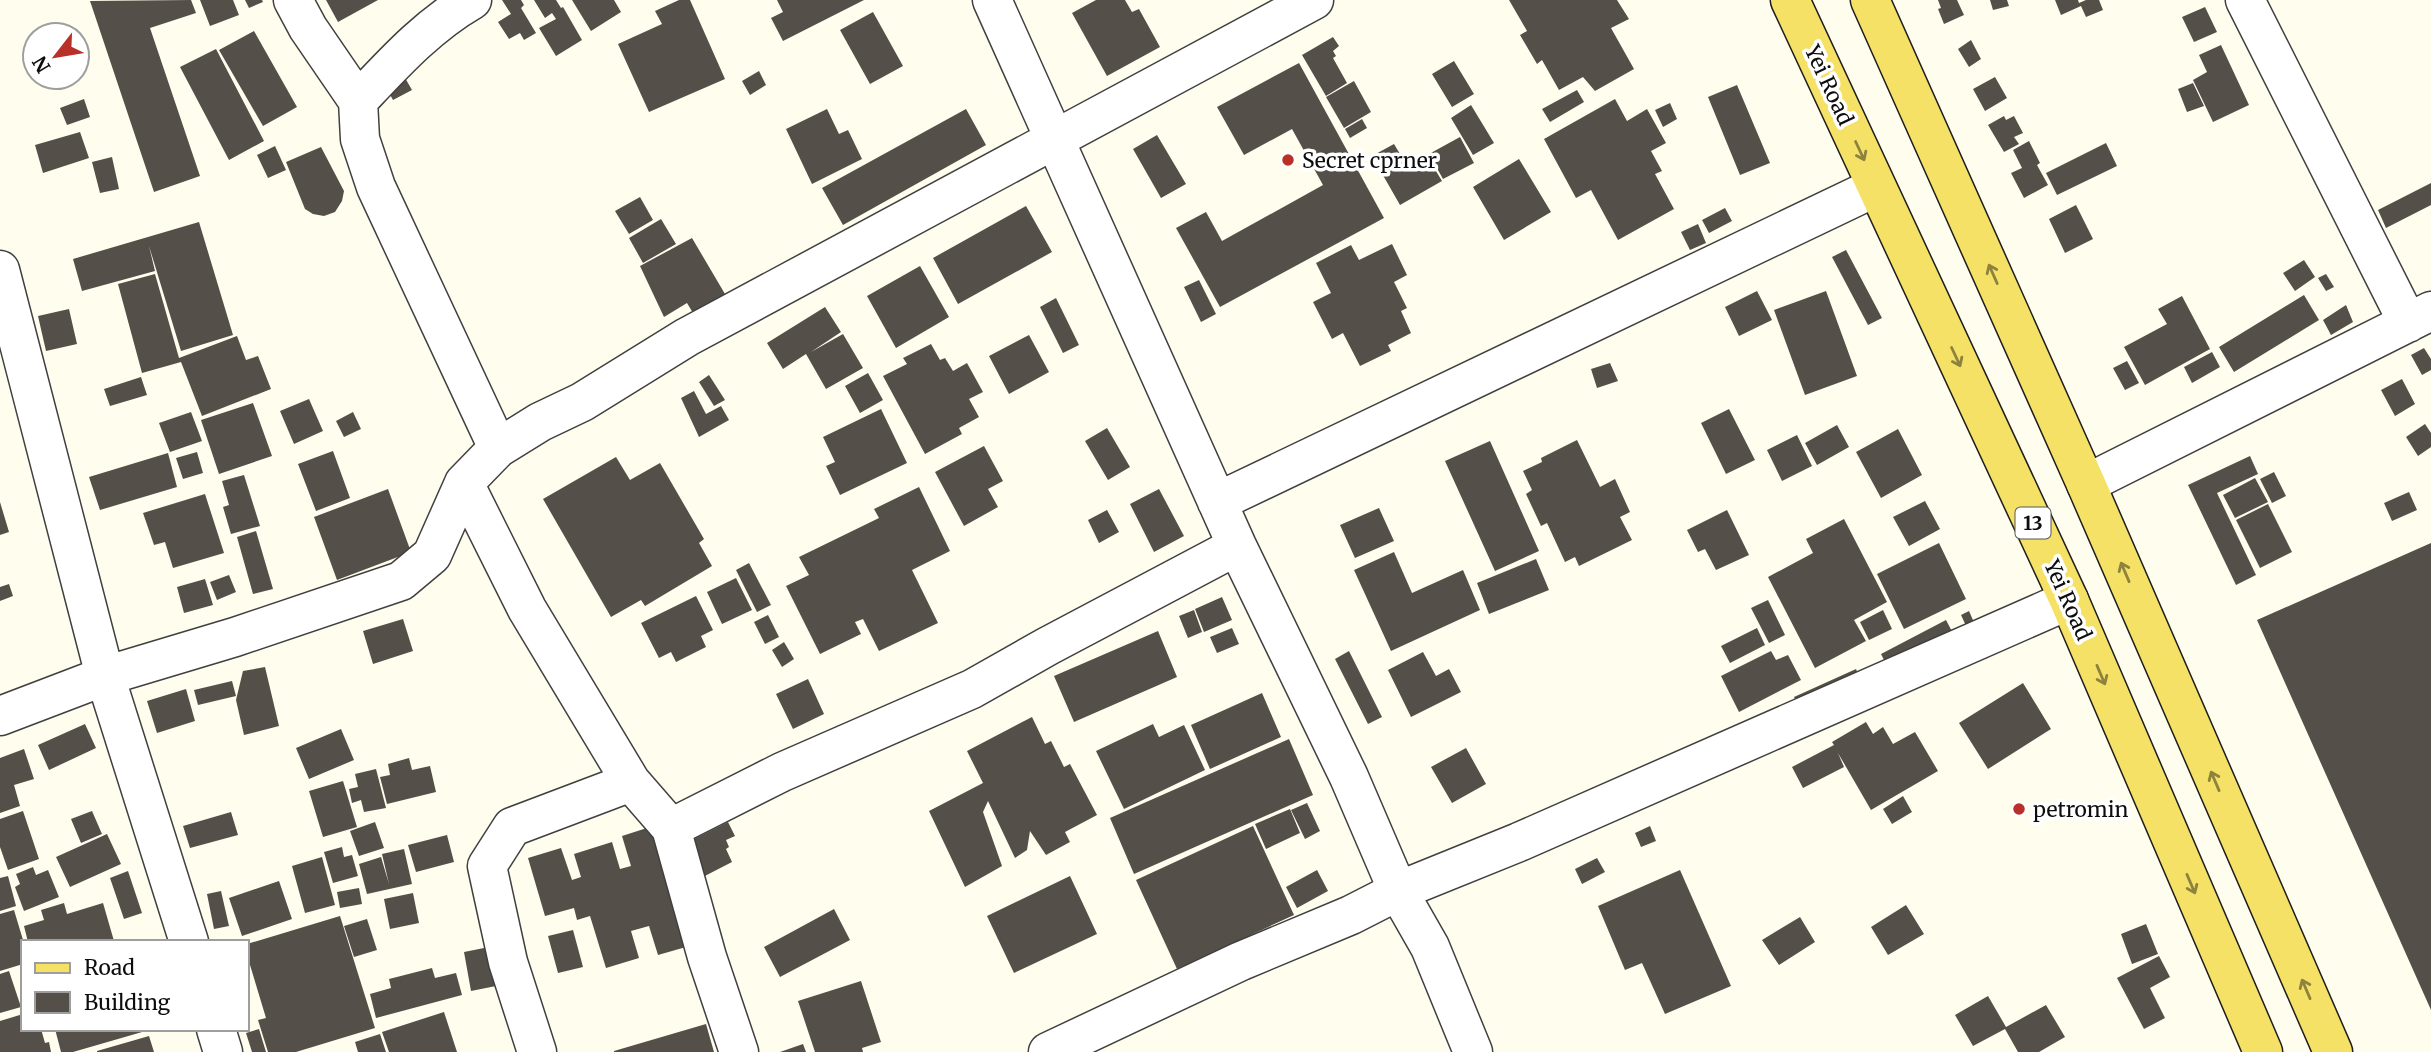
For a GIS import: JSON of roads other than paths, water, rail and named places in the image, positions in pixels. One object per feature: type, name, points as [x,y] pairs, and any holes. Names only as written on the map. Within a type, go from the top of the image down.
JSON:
[{"type":"main road","name":"Yei Road","points":[[1790,0],[2069,600],[2263,1052]]},
{"type":"main road","points":[[1870,0],[2086,484],[2333,1052]]},
{"type":"street","points":[[293,0],[358,101],[360,139],[376,187],[498,448]]},
{"type":"street","points":[[358,101],[449,13],[471,0]]},
{"type":"street","points":[[992,0],[1217,502],[1349,777],[1398,891],[1430,947],[1473,1052]]},
{"type":"street","points":[[0,716],[105,677],[401,581],[432,555],[464,483],[498,448],[540,422],[582,402],[687,337],[1314,0]]},
{"type":"street","points":[[2086,484],[2419,317],[2245,0]]},
{"type":"street","points":[[1217,502],[1876,187]]},
{"type":"street","points":[[0,270],[105,677],[188,940]]},
{"type":"street","points":[[464,483],[527,609],[631,782],[671,828],[707,957],[739,1052]]},
{"type":"street","points":[[671,828],[782,772],[972,689],[1237,545]]},
{"type":"street","points":[[1048,1052],[1241,961],[1351,915],[1398,891],[1519,842],[2069,600]]},
{"type":"street","points":[[537,1052],[508,962],[488,866],[512,828],[631,782]]},
{"type":"street","points":[[217,1031],[223,1052]]},
{"type":"place","name":"Secret cprner","points":[[1288,160]]},
{"type":"place","name":"petromin","points":[[2019,809]]}]
